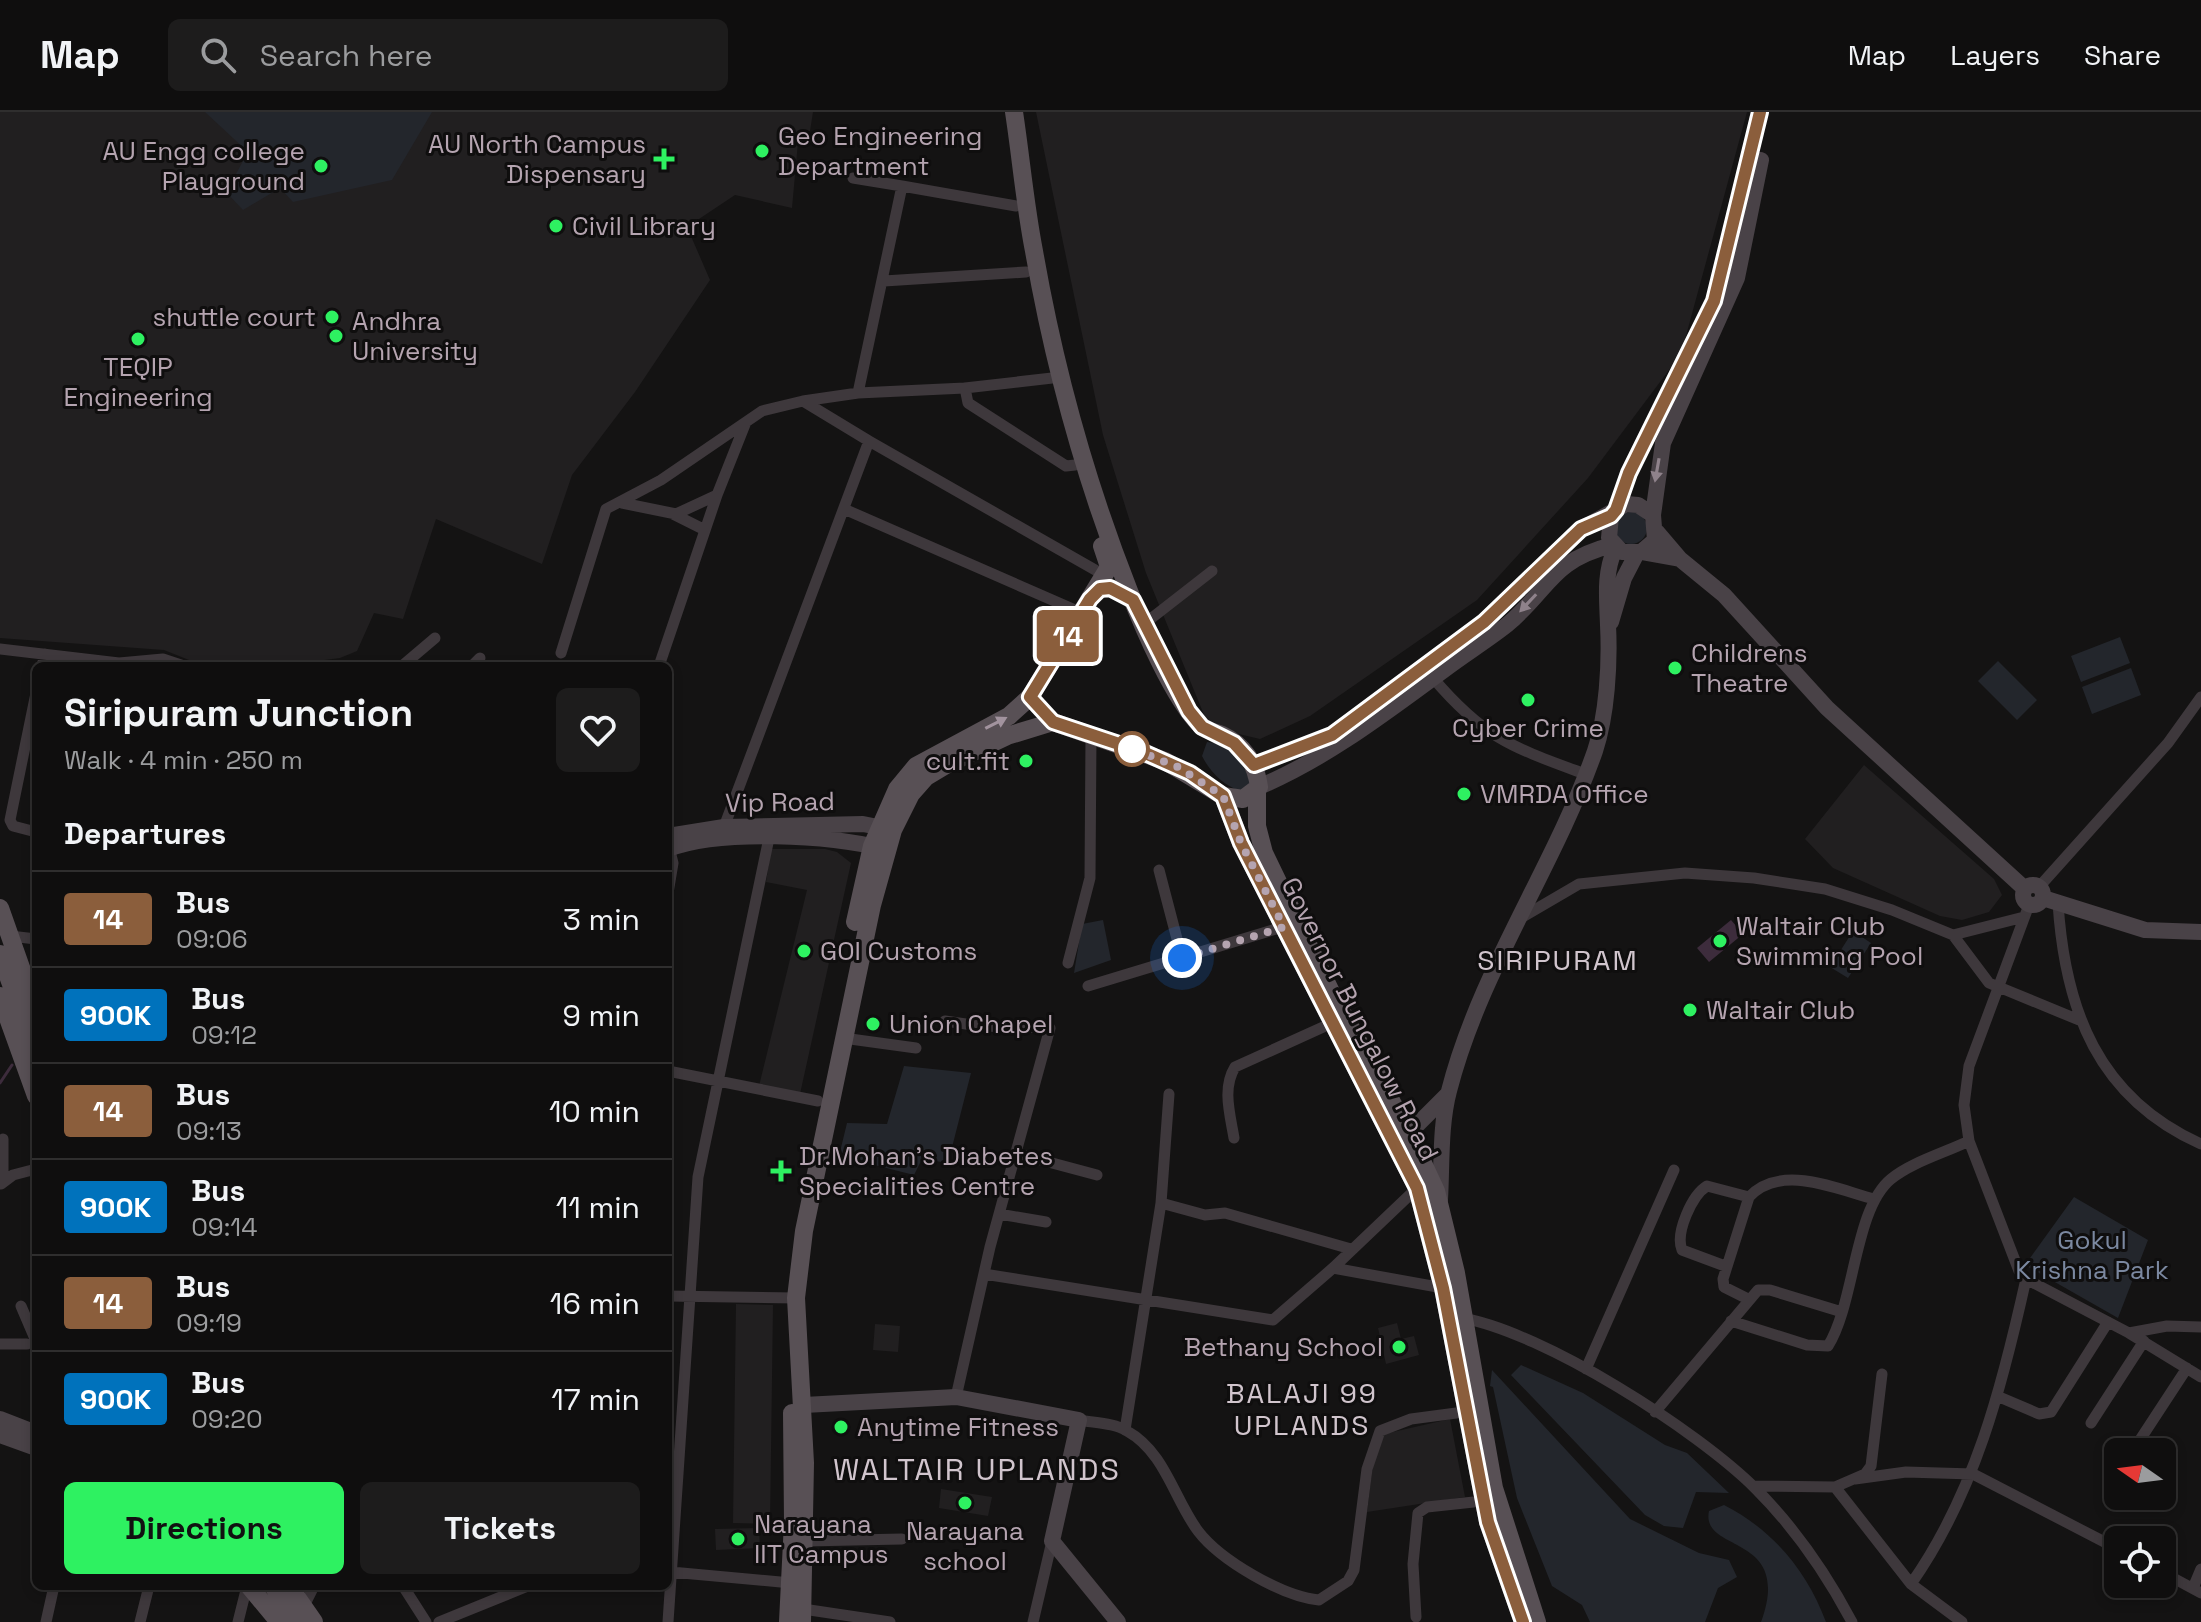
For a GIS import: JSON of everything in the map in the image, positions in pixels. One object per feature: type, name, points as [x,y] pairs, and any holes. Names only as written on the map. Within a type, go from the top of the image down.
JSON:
[{"type":"main road","points":[[1001,112],[1026,272],[1056,378],[1133,600],[1167,674],[1202,727],[1234,743],[1254,765],[1258,788],[1259,840],[1291,924],[1331,992],[1400,1137],[1432,1178],[1440,1205],[1456,1318],[1464,1412],[1483,1501],[1501,1564],[1523,1622]]},
{"type":"main road","points":[[788,1622],[791,1583],[792,1229],[818,1101],[897,789],[916,766],[1009,716],[1030,697],[1109,567],[1075,465],[1056,378],[1014,112]]},
{"type":"main road","points":[[1086,606],[1100,589],[1110,588],[1133,600]]},
{"type":"main road","points":[[1030,697],[1053,722],[1143,752],[1190,773],[1223,796],[1243,799],[1258,788]]},
{"type":"main road","points":[[886,828],[926,777],[1007,736],[1053,722]]},
{"type":"main road","name":"Governor Bungalow Road","points":[[1223,796],[1241,843],[1291,924],[1332,1023],[1400,1137],[1443,1288],[1456,1318]]},
{"type":"main road","points":[[802,1616],[806,1541],[804,1405],[790,1297],[880,848]]},
{"type":"main road","points":[[0,908],[32,999]]},
{"type":"main road","points":[[0,954],[32,1042]]},
{"type":"main road","points":[[0,996],[32,1080]]},
{"type":"main road","points":[[1456,1318],[1494,1488],[1537,1622]]},
{"type":"main road","points":[[251,1590],[279,1622]]},
{"type":"main road","points":[[277,1590],[305,1617]]},
{"type":"main road","points":[[291,1590],[305,1617]]},
{"type":"street","points":[[1440,1205],[1448,1094],[1489,979],[1595,749],[1602,715],[1608,627],[1605,580],[1614,546],[1607,530],[1629,473],[1714,301],[1760,112]]},
{"type":"street","points":[[1608,627],[1617,610],[1624,578],[1639,553],[1655,540],[1663,443],[1737,278],[1771,112]]},
{"type":"street","points":[[853,178],[1016,206]]},
{"type":"street","points":[[858,393],[902,186]]},
{"type":"street","points":[[884,281],[1026,272]]},
{"type":"street","points":[[622,503],[777,405],[858,393],[965,388],[1056,378]]},
{"type":"street","points":[[965,388],[968,403],[1066,466],[1075,465]]},
{"type":"street","points":[[803,401],[1104,575]]},
{"type":"street","points":[[660,662],[717,495],[746,422]]},
{"type":"street","points":[[724,827],[869,441]]},
{"type":"street","points":[[673,514],[690,510],[717,495]]},
{"type":"street","points":[[561,653],[601,519],[612,504],[622,503],[673,514],[705,530]]},
{"type":"street","points":[[1254,765],[1332,735],[1484,622],[1581,529],[1638,505],[1680,559],[1724,595],[1827,708],[2036,900],[2066,976],[2079,1020],[2104,1062],[2128,1092],[2166,1127],[2201,1144]]},
{"type":"street","points":[[844,509],[1086,606]]},
{"type":"street","points":[[1258,788],[1329,753],[1509,623],[1564,565],[1583,552],[1614,546],[1680,559]]},
{"type":"street","points":[[1144,624],[1212,571]]},
{"type":"street","points":[[407,662],[435,638]]},
{"type":"street","points":[[0,649],[43,660],[80,662]]},
{"type":"street","points":[[136,662],[163,659],[172,662]]},
{"type":"street","points":[[1433,678],[1463,713],[1492,736],[1585,774]]},
{"type":"street","points":[[2201,697],[2168,743],[2036,900],[1998,986],[1969,1066],[1964,1105],[1969,1141],[2013,1261],[2026,1279],[2144,1341],[2201,1377]]},
{"type":"street","points":[[32,713],[10,820],[13,826],[32,831]]},
{"type":"street","points":[[1068,963],[1090,878],[1091,736]]},
{"type":"street","name":"Vip Road","points":[[672,843],[724,827],[886,828]]},
{"type":"street","points":[[672,1538],[698,1177],[769,838]]},
{"type":"street","name":"Vip Road","points":[[672,844],[769,838],[837,840],[880,848]]},
{"type":"street","points":[[1159,870],[1182,958]]},
{"type":"street","points":[[1517,920],[1579,884],[1685,873],[1754,878],[1825,889],[1892,910],[1953,935],[1989,983],[2079,1020]]},
{"type":"street","points":[[1953,935],[2036,900],[2145,930],[2201,932]]},
{"type":"street","points":[[1088,986],[1291,924]]},
{"type":"street","points":[[10,936],[32,939]]},
{"type":"street","points":[[945,1021],[980,1026],[1050,1028],[999,1214],[956,1397]]},
{"type":"street","points":[[1234,1138],[1227,1098],[1230,1075],[1235,1067],[1332,1023]]},
{"type":"street","points":[[843,1038],[916,1048]]},
{"type":"street","points":[[672,1072],[818,1101]]},
{"type":"street","points":[[1125,1430],[1161,1203],[1169,1094]]},
{"type":"street","points":[[1400,1137],[1448,1094]]},
{"type":"street","points":[[3,1139],[2,1182],[32,1171]]},
{"type":"street","points":[[1731,1321],[1824,1347],[1832,1340],[1842,1312],[1874,1199],[1901,1172],[1969,1141]]},
{"type":"street","points":[[1015,1153],[1097,1175]]},
{"type":"street","points":[[1586,1369],[1674,1170]]},
{"type":"street","points":[[1748,1299],[1724,1287],[1725,1266],[1749,1197],[1761,1187],[1791,1180],[1874,1199]]},
{"type":"street","points":[[1725,1266],[1682,1250],[1681,1234],[1693,1202],[1707,1186],[1749,1197]]},
{"type":"street","points":[[984,1274],[1273,1320],[1417,1188]]},
{"type":"street","points":[[1161,1203],[1205,1215],[1225,1213],[1351,1249]]},
{"type":"street","points":[[999,1214],[1046,1222]]},
{"type":"street","points":[[1333,1268],[1443,1288]]},
{"type":"street","points":[[1911,1584],[1949,1523],[1973,1474],[1997,1396],[2026,1279]]},
{"type":"street","points":[[1655,1412],[1758,1290],[1770,1290],[1842,1312]]},
{"type":"street","points":[[672,1296],[790,1297]]},
{"type":"street","points":[[0,1344],[32,1342],[21,1306]]},
{"type":"street","points":[[1456,1318],[1526,1340],[1586,1369],[1655,1412],[1753,1486],[1813,1561],[1852,1622]]},
{"type":"street","points":[[1997,1396],[2039,1414],[2051,1412],[2108,1322]]},
{"type":"street","points":[[2129,1333],[2167,1326],[2201,1327]]},
{"type":"street","points":[[2091,1423],[2144,1341]]},
{"type":"street","points":[[2141,1438],[2187,1368]]},
{"type":"street","points":[[1753,1486],[1835,1487],[1865,1474],[1875,1457],[1882,1374]]},
{"type":"street","points":[[804,1405],[956,1397],[1125,1430],[1160,1465],[1198,1532],[1221,1554],[1286,1591],[1319,1600],[1340,1588],[1354,1570],[1367,1469],[1380,1431],[1411,1419],[1464,1412]]},
{"type":"street","points":[[0,1419],[32,1431]]},
{"type":"street","points":[[1033,1622],[1079,1420]]},
{"type":"street","points":[[0,1435],[32,1447]]},
{"type":"street","points":[[1855,1479],[1906,1472],[1973,1474],[2104,1542]]},
{"type":"street","points":[[1835,1487],[1911,1584],[1962,1622]]},
{"type":"street","points":[[1416,1617],[1413,1564],[1418,1513],[1427,1507],[1483,1501]]},
{"type":"street","points":[[806,1541],[902,1539]]},
{"type":"street","points":[[1052,1541],[1118,1622]]},
{"type":"street","points":[[672,1565],[791,1583]]},
{"type":"street","points":[[2176,1580],[2197,1591],[2201,1569]]},
{"type":"street","points":[[46,1622],[53,1590]]},
{"type":"street","points":[[140,1622],[148,1590]]},
{"type":"street","points":[[238,1622],[247,1590]]},
{"type":"street","points":[[305,1617],[313,1590]]},
{"type":"street","points":[[406,1590],[426,1622]]},
{"type":"street","points":[[439,1622],[518,1590]]},
{"type":"street","points":[[668,1622],[669,1590]]},
{"type":"street","points":[[802,1616],[890,1622]]},
{"type":"shaded area","name":"Andhra University","points":[[0,112],[813,112],[810,131],[799,131],[792,208],[735,195],[687,227],[710,280],[635,392],[572,475],[542,564],[436,519],[403,619],[374,613],[357,651],[340,658],[309,662],[194,662],[164,650],[0,638]]},
{"type":"shaded area","points":[[1036,112],[1747,112],[1681,354],[1588,478],[1477,600],[1310,716],[1260,739],[1209,727],[1146,573],[1103,435]]},
{"type":"shaded area","points":[[1864,765],[1994,879],[2002,895],[1989,912],[1962,920],[1940,916],[1833,868],[1805,839]]},
{"type":"shaded area","points":[[771,849],[825,849],[837,852],[851,863],[800,1094],[759,1086],[807,890],[766,882]]},
{"type":"shaded area","name":"Waltair Club Swimming Pool","points":[[1731,920],[1743,934],[1709,962],[1697,948]]},
{"type":"shaded area","points":[[736,1304],[773,1305],[770,1524],[733,1523]]},
{"type":"shaded area","name":"Bethany School","points":[[1397,1323],[1401,1339],[1414,1336],[1419,1355],[1386,1364],[1378,1328]]},
{"type":"shaded area","points":[[875,1324],[900,1326],[898,1352],[873,1350]]},
{"type":"shaded area","points":[[1450,1419],[1465,1497],[1367,1512],[1374,1456],[1384,1434]]},
{"type":"shaded area","name":"Narayana school","points":[[941,1489],[992,1497],[988,1516],[939,1508]]},
{"type":"shaded area","name":"Narayana IIT Campus","points":[[759,1528],[760,1548],[716,1550],[715,1529]]},
{"type":"green space","name":"AU Engg college Playground","points":[[205,112],[432,112],[392,180],[293,202],[280,188],[243,210],[226,192],[248,152]]},
{"type":"green space","points":[[1631,512],[1642,517],[1647,528],[1642,539],[1631,544],[1620,539],[1615,528],[1620,517]]},
{"type":"green space","points":[[2120,637],[2130,663],[2081,682],[2071,656]]},
{"type":"green space","points":[[1998,661],[2037,700],[2017,720],[1978,681]]},
{"type":"green space","points":[[2131,668],[2141,695],[2092,714],[2082,687]]},
{"type":"green space","points":[[1207,742],[1231,750],[1245,769],[1251,785],[1240,791],[1218,777],[1202,756]]},
{"type":"green space","points":[[1103,920],[1111,960],[1074,973],[1082,924]]},
{"type":"green space","points":[[1853,931],[1871,943],[1848,978],[1830,967]]},
{"type":"green space","points":[[904,1066],[971,1073],[948,1163],[922,1159],[914,1175],[839,1156],[847,1123],[887,1124]]},
{"type":"green space","name":"Gokul Krishna Park","points":[[2074,1197],[2148,1240],[2118,1318],[2025,1265]]},
{"type":"green space","points":[[1521,1365],[1583,1393],[1665,1445],[1687,1453],[1729,1493],[1696,1492],[1683,1528],[1664,1526],[1645,1515],[1511,1375]]},
{"type":"green space","points":[[1492,1370],[1630,1519],[1699,1553],[1729,1560],[1737,1577],[1718,1588],[1705,1622],[1590,1622],[1582,1605],[1552,1586],[1517,1498],[1493,1387],[1490,1386]]},
{"type":"green space","points":[[1724,1505],[1758,1527],[1786,1554],[1809,1586],[1826,1622],[1761,1622],[1768,1593],[1766,1573],[1757,1559],[1718,1534],[1710,1524],[1709,1511]]},
{"type":"waterway","points":[[0,1083],[12,1065]]},
{"type":"bus line","name":"14","points":[[1523,1622],[1488,1522],[1464,1412],[1443,1288],[1417,1188],[1241,843],[1223,796],[1190,773],[1165,761],[1053,722],[1030,697],[1090,599],[1100,589],[1110,588],[1133,600],[1167,674],[1202,727],[1234,743],[1254,765],[1332,735],[1484,622],[1581,529],[1611,516],[1616,510],[1629,473],[1699,338],[1714,301],[1728,254],[1760,112]]},
{"type":"place","name":"Geo Engineering Department","points":[[762,151]]},
{"type":"place","name":"AU North Campus Dispensary","points":[[664,159]]},
{"type":"place","name":"AU Engg college Playground","points":[[321,166]]},
{"type":"place","name":"Civil Library","points":[[556,226]]},
{"type":"place","name":"shuttle court","points":[[332,317]]},
{"type":"place","name":"Andhra University","points":[[336,336]]},
{"type":"place","name":"TEQIP Engineering","points":[[138,339]]},
{"type":"place","name":"Childrens Theatre","points":[[1675,668]]},
{"type":"place","name":"Cyber Crime","points":[[1528,700]]},
{"type":"place","name":"cult.fit","points":[[1026,761]]},
{"type":"place","name":"VMRDA Office","points":[[1464,794]]},
{"type":"place","name":"Waltair Club Swimming Pool","points":[[1720,941]]},
{"type":"place","name":"GOI Customs","points":[[804,951]]},
{"type":"place","name":"Waltair Club","points":[[1690,1010]]},
{"type":"place","name":"Union Chapel","points":[[873,1024]]},
{"type":"place","name":"Dr.Mohan's Diabetes Specialities Centre","points":[[781,1171]]},
{"type":"place","name":"Bethany School","points":[[1399,1347]]},
{"type":"place","name":"Anytime Fitness","points":[[841,1427]]},
{"type":"place","name":"Narayana school","points":[[965,1503]]},
{"type":"place","name":"Narayana IIT Campus","points":[[738,1539]]},
{"type":"district","name":"SIRIPURAM","points":[[1558,960]]},
{"type":"district","name":"BALAJI 99 UPLANDS","points":[[1302,1409]]},
{"type":"district","name":"WALTAIR UPLANDS","points":[[977,1469]]},
{"type":"route","points":[[1132,749],[1128,747],[1190,773],[1223,796],[1241,843],[1284,927],[1182,958]]}]
